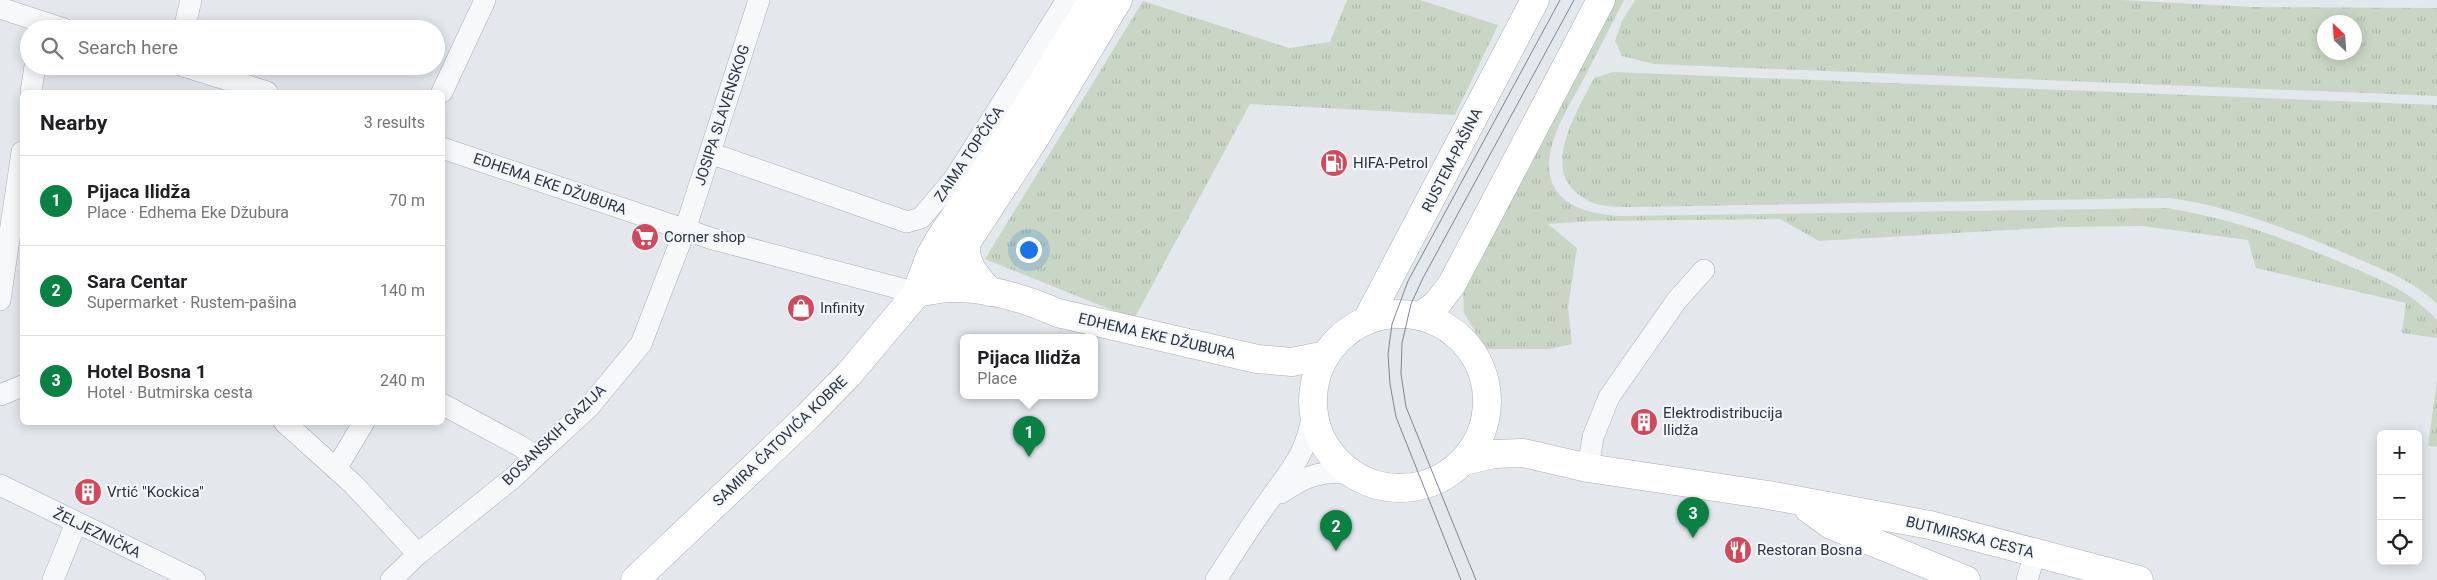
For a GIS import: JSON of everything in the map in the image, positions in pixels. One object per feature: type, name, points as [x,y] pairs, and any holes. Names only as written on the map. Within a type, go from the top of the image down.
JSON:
[{"type":"main road","points":[[917,293],[930,256],[939,240],[1011,133],[1093,0]]},
{"type":"main road","points":[[917,293],[943,270],[966,243],[1033,141],[1118,0]]},
{"type":"main road","name":"RUSTEM-PAŠINA","points":[[1367,320],[1535,0]]},
{"type":"main road","points":[[1420,316],[1436,304],[1452,284],[1601,0]]},
{"type":"main road","points":[[966,243],[968,264],[990,292]]},
{"type":"main road","points":[[1452,284],[1452,302],[1460,338]]},
{"type":"main road","name":"EDHEMA EKE DŽUBURA","points":[[917,293],[952,288],[990,292],[1040,305],[1058,313],[1257,359],[1292,362],[1326,355]]},
{"type":"main road","name":"EDHEMA EKE DŽUBURA","points":[[917,293],[945,303],[1026,317],[1040,317],[1058,313]]},
{"type":"main road","name":"SAMIRA ĆATOVIĆA KOBRE","points":[[635,580],[808,416],[849,374],[917,293]]},
{"type":"main road","points":[[1488,399],[1486,422],[1477,443],[1464,461],[1451,473],[1436,481],[1404,489],[1386,488],[1368,483],[1351,474],[1332,457],[1319,436],[1312,406],[1318,370],[1326,355],[1337,341],[1351,329],[1367,320],[1395,314],[1420,316],[1442,324],[1460,338],[1475,355],[1484,377],[1488,399],[1499,427],[1524,453]]},
{"type":"main road","name":"EDHEMA EKE DŽUBURA","points":[[1257,359],[1301,388],[1312,406]]},
{"type":"main road","name":"BUTMIRSKA CESTA","points":[[1464,461],[1494,454],[1524,453],[1588,468],[1800,502],[1930,526],[2139,580]]},
{"type":"main road","name":"BUTMIRSKA CESTA","points":[[1800,502],[1830,524],[1966,580]]},
{"type":"street","points":[[186,20],[191,0]]},
{"type":"street","points":[[443,90],[484,0]]},
{"type":"street","name":"JOSIPA SLAVENSKOG","points":[[686,230],[759,0]]},
{"type":"street","name":"ZAIMA TOPČIĆA","points":[[710,153],[907,222],[921,218],[954,179],[1067,0]]},
{"type":"street","points":[[0,8],[30,20]]},
{"type":"street","points":[[32,90],[35,75]]},
{"type":"street","points":[[212,75],[261,90]]},
{"type":"street","name":"EDHEMA EKE DŽUBURA","points":[[445,149],[712,239],[917,293]]},
{"type":"street","points":[[0,300],[20,165]]},
{"type":"street","name":"BOSANSKIH GAZIJA","points":[[391,580],[418,554],[536,456],[588,407],[641,344],[686,230]]},
{"type":"street","points":[[1588,468],[1593,437],[1609,397],[1676,300],[1704,270]]},
{"type":"street","points":[[0,395],[20,387]]},
{"type":"street","points":[[445,406],[536,456]]},
{"type":"street","points":[[1216,580],[1266,504],[1293,469],[1310,434],[1312,406]]},
{"type":"street","points":[[287,425],[353,484],[418,554]]},
{"type":"street","points":[[336,469],[362,425]]},
{"type":"street","points":[[1266,504],[1301,479],[1330,472],[1351,474]]},
{"type":"street","name":"ŽELJEZNIČKA","points":[[0,485],[195,580]]},
{"type":"street","points":[[54,580],[76,523]]},
{"type":"street","points":[[2027,580],[2035,553]]},
{"type":"green space","points":[[1347,0],[1420,0],[1498,25],[1455,115],[1250,104],[1134,319],[985,259],[1143,1],[1289,48],[1330,42]]},
{"type":"green space","points":[[1615,0],[1624,0],[1565,113],[1552,145],[1549,163],[1551,178],[1556,190],[1565,200],[1576,207],[1605,215],[1621,216],[2166,208],[2213,217],[2258,230],[2325,255],[2395,287],[2416,301],[2437,320],[2437,338],[2402,333],[2406,303],[2256,268],[2248,240],[2142,226],[2062,227],[1819,241],[1780,219],[1595,221],[1548,224],[1577,248],[1568,308],[1572,344],[1550,349],[1486,349],[1464,313],[1463,289]]},
{"type":"green space","points":[[1635,0],[2121,0],[2253,7],[2437,8],[2437,96],[1654,64],[1622,56],[1615,41],[1622,21]]},
{"type":"green space","points":[[1613,72],[2437,105],[2437,304],[2409,282],[2309,238],[2217,207],[2169,198],[1634,207],[1614,207],[1596,204],[1578,194],[1567,182],[1563,168],[1563,153],[1566,137],[1594,78]]},
{"type":"green space","points":[[2437,380],[2437,447],[2428,446]]},
{"type":"tram line","points":[[1461,580],[1396,417],[1390,384],[1388,354],[1392,324],[1408,281],[1560,0]]},
{"type":"tram line","points":[[1476,580],[1406,407],[1401,374],[1402,343],[1411,304],[1423,278],[1574,0]]},
{"type":"place","name":"HIFA-Petrol","points":[[1334,163]]},
{"type":"place","name":"Corner shop","points":[[645,237]]},
{"type":"place","name":"Infinity","points":[[801,308]]},
{"type":"place","name":"Elektrodistribucija Ilidža","points":[[1644,422]]},
{"type":"place","name":"Pijaca Ilidža","points":[[1029,457]]},
{"type":"place","name":"Vrtić \"Kockica\"","points":[[88,492]]},
{"type":"place","name":"Hotel Bosna 1","points":[[1693,538]]},
{"type":"place","name":"Restoran Bosna","points":[[1738,550]]},
{"type":"place","name":"Sara Centar","points":[[1336,551]]}]
